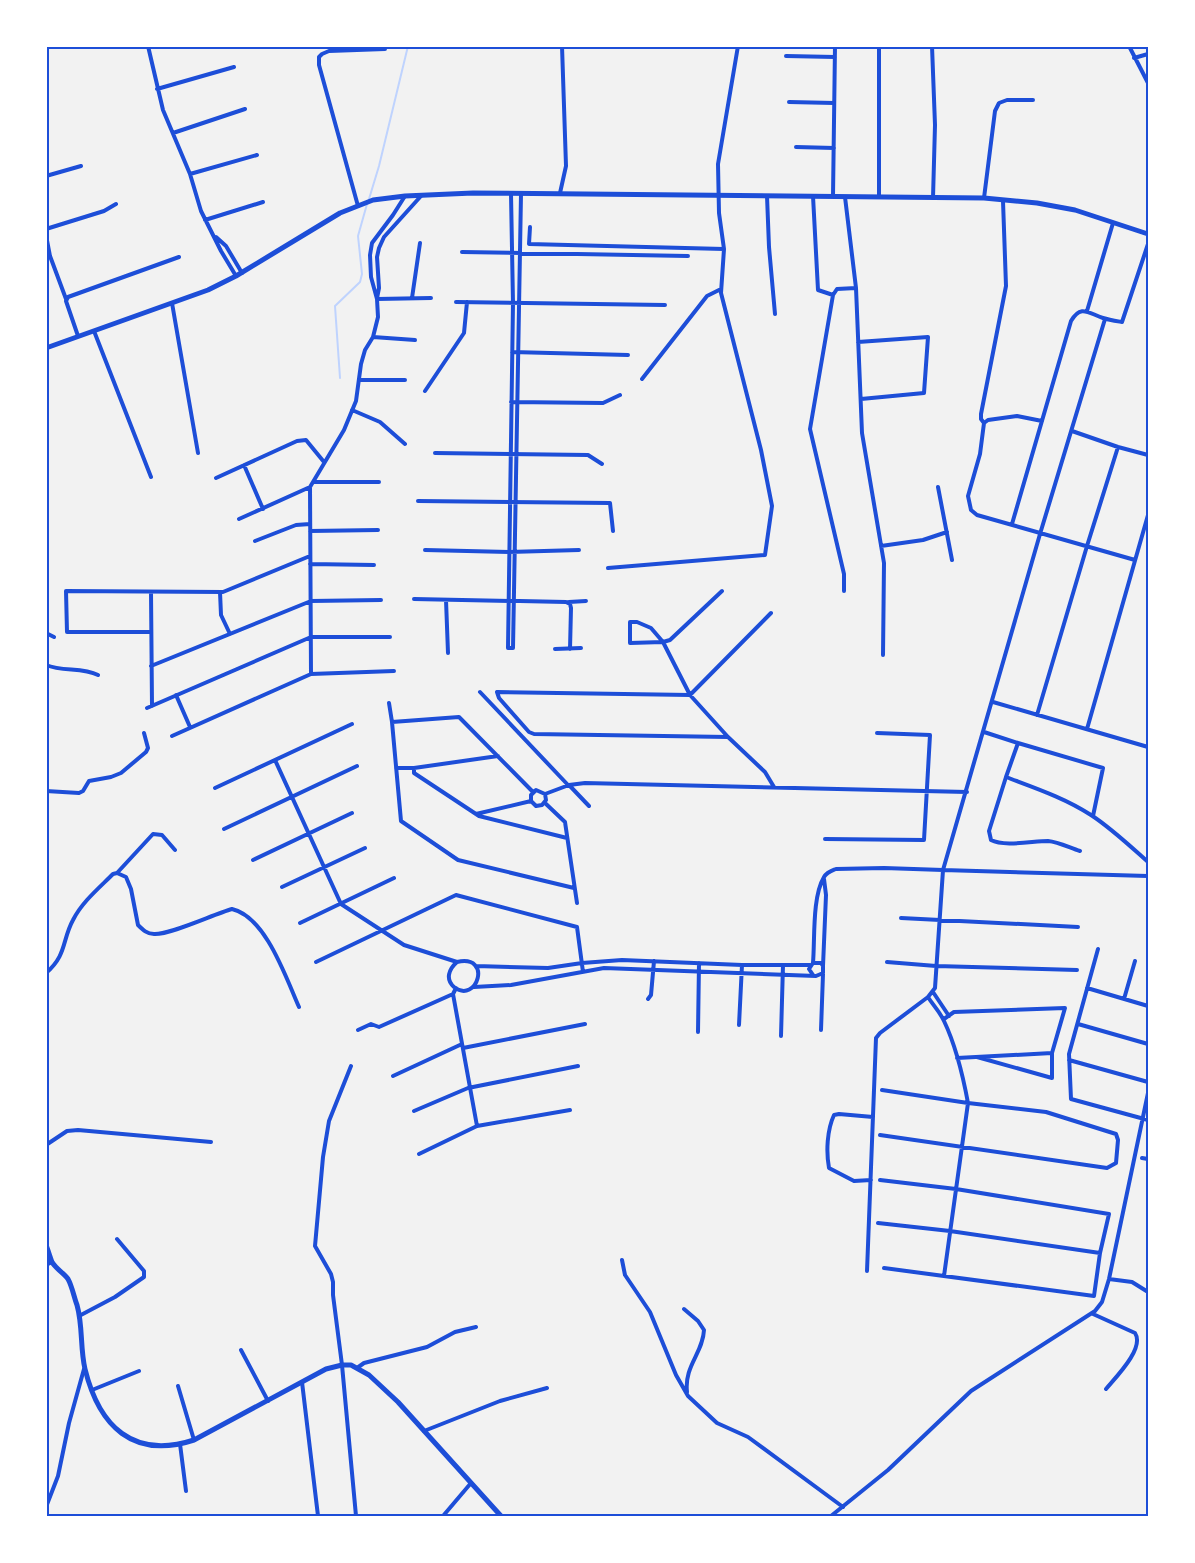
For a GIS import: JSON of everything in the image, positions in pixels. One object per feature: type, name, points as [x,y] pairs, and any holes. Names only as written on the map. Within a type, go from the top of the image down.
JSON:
[{"type":"main road","points":[[46,348],[208,290],[239,275],[340,213],[373,200],[405,196],[560,194],[984,198],[1037,202],[1075,210],[1149,234]]},
{"type":"main road","points":[[46,1245],[49,1264],[68,1279],[80,1316],[84,1367],[92,1390],[104,1417],[126,1437],[152,1446],[180,1444],[194,1440],[326,1369],[342,1365],[357,1368],[369,1375],[398,1402],[501,1516]]},
{"type":"street","points":[[148,46],[163,110],[190,174],[205,220],[213,234],[225,246],[239,275]]},
{"type":"street","points":[[560,194],[566,166],[562,46]]},
{"type":"street","points":[[608,568],[765,555],[772,506],[761,450],[721,289],[724,249],[718,195],[718,164],[738,46]]},
{"type":"street","points":[[833,196],[835,46]]},
{"type":"street","points":[[879,46],[879,197]]},
{"type":"street","points":[[932,46],[935,125],[933,198]]},
{"type":"street","points":[[1129,46],[1149,83]]},
{"type":"street","points":[[358,206],[319,65],[319,57],[329,51],[385,49]]},
{"type":"street","points":[[1134,58],[1149,54]]},
{"type":"street","points":[[786,56],[835,57]]},
{"type":"street","points":[[157,89],[234,67]]},
{"type":"street","points":[[984,198],[995,111],[999,103],[1007,100],[1033,100]]},
{"type":"street","points":[[789,102],[834,103]]},
{"type":"street","points":[[172,133],[245,109]]},
{"type":"street","points":[[796,147],[834,148]]},
{"type":"street","points":[[190,174],[257,155]]},
{"type":"street","points":[[46,177],[81,166]]},
{"type":"street","points":[[511,194],[513,454]]},
{"type":"street","points":[[511,600],[513,648],[508,648],[513,454],[517,402],[521,194]]},
{"type":"street","points":[[377,299],[379,248],[384,237],[422,195]]},
{"type":"street","points":[[311,674],[311,484],[344,430],[356,401],[365,350],[373,337],[378,317],[377,299],[371,277],[372,243],[405,196]]},
{"type":"street","points":[[767,196],[775,314]]},
{"type":"street","points":[[813,196],[818,290],[833,295]]},
{"type":"street","points":[[845,197],[856,288],[862,433],[884,563],[884,655]]},
{"type":"street","points":[[1003,201],[1006,286],[981,414],[984,423],[980,454],[968,496],[970,507],[977,514],[1135,560]]},
{"type":"street","points":[[205,220],[263,202]]},
{"type":"street","points":[[46,229],[94,214],[116,204]]},
{"type":"street","points":[[1087,311],[1114,222]]},
{"type":"street","points":[[530,227],[529,244],[724,249]]},
{"type":"street","points":[[46,235],[50,256],[78,336]]},
{"type":"street","points":[[412,298],[420,243]]},
{"type":"street","points":[[1012,524],[1071,321],[1075,314],[1087,311],[1106,319],[1122,322],[1149,244]]},
{"type":"street","points":[[462,252],[688,256]]},
{"type":"street","points":[[66,300],[68,297],[179,257]]},
{"type":"street","points":[[844,591],[844,574],[810,429],[833,295],[837,289],[856,288]]},
{"type":"street","points":[[642,379],[707,296],[721,289]]},
{"type":"street","points":[[377,299],[431,298]]},
{"type":"street","points":[[456,302],[665,305]]},
{"type":"street","points":[[425,391],[464,333],[467,302]]},
{"type":"street","points":[[172,303],[198,453]]},
{"type":"street","points":[[867,1271],[876,1038],[933,992],[943,870],[1040,534],[1106,319]]},
{"type":"street","points":[[94,331],[151,477]]},
{"type":"street","points":[[373,337],[416,340]]},
{"type":"street","points":[[858,342],[928,337],[924,393],[861,399]]},
{"type":"street","points":[[512,352],[628,355]]},
{"type":"street","points":[[359,380],[405,380]]},
{"type":"street","points":[[511,402],[603,403],[620,395]]},
{"type":"street","points":[[352,411],[380,422],[405,444]]},
{"type":"street","points":[[984,423],[988,420],[1017,416],[1042,421]]},
{"type":"street","points":[[1072,431],[1149,455]]},
{"type":"street","points":[[216,478],[297,441],[306,440],[324,462]]},
{"type":"street","points":[[1037,715],[1118,447]]},
{"type":"street","points":[[435,453],[588,455],[602,464]]},
{"type":"street","points":[[244,465],[263,509]]},
{"type":"street","points":[[238,519],[311,484],[379,482]]},
{"type":"street","points":[[938,486],[952,560]]},
{"type":"street","points":[[418,501],[610,503],[613,531]]},
{"type":"street","points":[[1087,729],[1149,514]]},
{"type":"street","points":[[255,541],[296,525],[310,524]]},
{"type":"street","points":[[310,531],[378,530]]},
{"type":"street","points":[[881,546],[923,540],[947,532]]},
{"type":"street","points":[[425,550],[512,552],[579,550]]},
{"type":"street","points":[[150,632],[68,632],[66,591],[220,592],[310,556]]},
{"type":"street","points":[[310,564],[374,565]]},
{"type":"street","points":[[151,591],[149,707],[311,637],[390,637]]},
{"type":"street","points":[[722,591],[670,640],[663,642],[630,643],[630,622],[637,622],[651,628],[663,642],[690,695],[728,737],[765,772],[774,787]]},
{"type":"street","points":[[220,592],[221,615],[230,634]]},
{"type":"street","points":[[414,599],[586,601]]},
{"type":"street","points":[[151,666],[311,601],[381,600]]},
{"type":"street","points":[[446,600],[448,653]]},
{"type":"street","points":[[566,602],[571,608],[570,649]]},
{"type":"street","points":[[728,737],[534,734],[529,732],[499,698],[497,692],[690,695],[771,613]]},
{"type":"street","points":[[46,633],[54,638]]},
{"type":"street","points":[[555,649],[581,648]]},
{"type":"street","points":[[46,665],[91,671],[98,675]]},
{"type":"street","points":[[172,736],[311,674],[394,671]]},
{"type":"street","points":[[480,692],[589,806]]},
{"type":"street","points":[[176,696],[190,728]]},
{"type":"street","points":[[993,702],[1149,747]]},
{"type":"street","points":[[389,703],[401,821],[458,860],[574,888]]},
{"type":"street","points":[[392,722],[459,717],[533,792]]},
{"type":"street","points":[[215,788],[352,724]]},
{"type":"street","points":[[984,732],[1103,768],[1093,816]]},
{"type":"street","points":[[46,791],[79,793],[89,781],[121,773],[146,752],[148,748],[144,733]]},
{"type":"street","points":[[825,839],[924,840],[930,735],[877,733]]},
{"type":"street","points":[[1018,743],[989,831],[991,840],[1008,843],[1051,841],[1080,851]]},
{"type":"street","points":[[396,768],[414,768],[498,756]]},
{"type":"street","points":[[275,760],[341,904],[404,945],[457,962]]},
{"type":"street","points":[[224,829],[357,766]]},
{"type":"street","points":[[414,768],[414,773],[476,814],[567,838]]},
{"type":"street","points":[[1006,777],[1042,790],[1093,816],[1149,862]]},
{"type":"street","points":[[545,794],[568,785],[585,783],[967,792]]},
{"type":"street","points":[[533,792],[540,790],[545,794]]},
{"type":"street","points":[[531,801],[533,792]]},
{"type":"street","points":[[545,794],[545,803],[565,822],[577,903]]},
{"type":"street","points":[[476,814],[531,801]]},
{"type":"street","points":[[531,801],[536,806],[545,803]]},
{"type":"street","points":[[253,860],[352,813]]},
{"type":"street","points":[[46,973],[63,952],[71,922],[79,909],[153,834],[162,835],[176,850]]},
{"type":"street","points":[[282,887],[365,848]]},
{"type":"street","points":[[813,975],[810,972],[818,895],[824,878],[836,869],[884,868],[1149,876]]},
{"type":"street","points":[[117,873],[126,877],[131,889],[138,925],[151,934],[184,927],[232,909],[238,910],[252,921],[269,943],[299,1007]]},
{"type":"street","points":[[300,923],[394,878]]},
{"type":"street","points":[[821,1030],[826,895],[824,878]]},
{"type":"street","points":[[316,962],[456,895],[577,927],[583,972]]},
{"type":"street","points":[[901,918],[1078,927]]},
{"type":"street","points":[[1098,949],[1069,1060],[1071,1099],[1149,1120]]},
{"type":"street","points":[[823,966],[817,962],[742,965],[622,960],[548,968],[476,966],[464,960],[451,967],[449,974],[450,981],[456,988],[467,990],[474,987],[511,985],[604,968],[816,976],[823,973]]},
{"type":"street","points":[[648,999],[651,995],[654,961]]},
{"type":"street","points":[[1124,999],[1135,961]]},
{"type":"street","points":[[887,962],[936,966],[1077,970]]},
{"type":"street","points":[[698,1032],[699,963]]},
{"type":"street","points":[[740,1025],[742,965]]},
{"type":"street","points":[[781,1036],[783,965]]},
{"type":"street","points":[[474,987],[479,973],[476,966]]},
{"type":"street","points":[[456,988],[453,994],[477,1126]]},
{"type":"street","points":[[1087,988],[1149,1005]]},
{"type":"street","points":[[933,992],[949,1016]]},
{"type":"street","points":[[358,1030],[371,1024],[379,1028],[453,994]]},
{"type":"street","points":[[928,997],[944,1020],[957,1058],[968,1103],[944,1276]]},
{"type":"street","points":[[944,1020],[954,1012],[1065,1008],[1052,1053],[1052,1078],[977,1057]]},
{"type":"street","points":[[393,1076],[463,1046],[585,1024]]},
{"type":"street","points":[[1078,1024],[1149,1044]]},
{"type":"street","points":[[957,1058],[1052,1053]]},
{"type":"street","points":[[1069,1060],[1149,1083]]},
{"type":"street","points":[[351,1066],[329,1121],[323,1157],[315,1246],[333,1282],[356,1516]]},
{"type":"street","points":[[414,1111],[470,1088],[578,1066]]},
{"type":"street","points":[[880,1135],[1107,1168],[1116,1163],[1118,1140],[1116,1134],[1046,1112],[882,1090]]},
{"type":"street","points":[[831,1516],[888,1470],[971,1391],[1092,1313],[1102,1302],[1149,1093]]},
{"type":"street","points":[[419,1154],[477,1126],[570,1110]]},
{"type":"street","points":[[871,1180],[854,1181],[829,1168],[828,1150],[834,1115],[873,1117]]},
{"type":"street","points":[[46,1145],[67,1131],[78,1130],[211,1142]]},
{"type":"street","points":[[1142,1158],[1149,1158]]},
{"type":"street","points":[[880,1180],[956,1189],[1109,1214],[1100,1253],[1094,1296],[884,1268]]},
{"type":"street","points":[[878,1223],[1100,1253]]},
{"type":"street","points":[[80,1316],[115,1298],[144,1277],[144,1271],[117,1239]]},
{"type":"street","points":[[622,1260],[625,1275],[650,1312],[675,1375],[688,1396],[717,1423],[748,1437],[844,1507]]},
{"type":"street","points":[[1109,1279],[1132,1282],[1149,1292]]},
{"type":"street","points":[[684,1309],[698,1321],[704,1330],[702,1346],[693,1358],[686,1379],[688,1396]]},
{"type":"street","points":[[1092,1313],[1135,1333],[1138,1337],[1138,1343],[1129,1360],[1106,1389]]},
{"type":"street","points":[[357,1368],[364,1363],[428,1347],[455,1332],[476,1327]]},
{"type":"street","points":[[242,1350],[267,1401]]},
{"type":"street","points":[[46,1507],[58,1476],[69,1422],[84,1367]]},
{"type":"street","points":[[92,1390],[139,1371]]},
{"type":"street","points":[[302,1382],[318,1516]]},
{"type":"street","points":[[178,1386],[194,1440]]},
{"type":"street","points":[[424,1431],[500,1401],[547,1388]]},
{"type":"street","points":[[180,1444],[186,1491]]},
{"type":"street","points":[[443,1516],[471,1483]]},
{"type":"waterway","points":[[369,199],[408,46]]},
{"type":"waterway","points":[[340,378],[335,306],[360,282],[362,274],[358,236],[367,204]]}]
